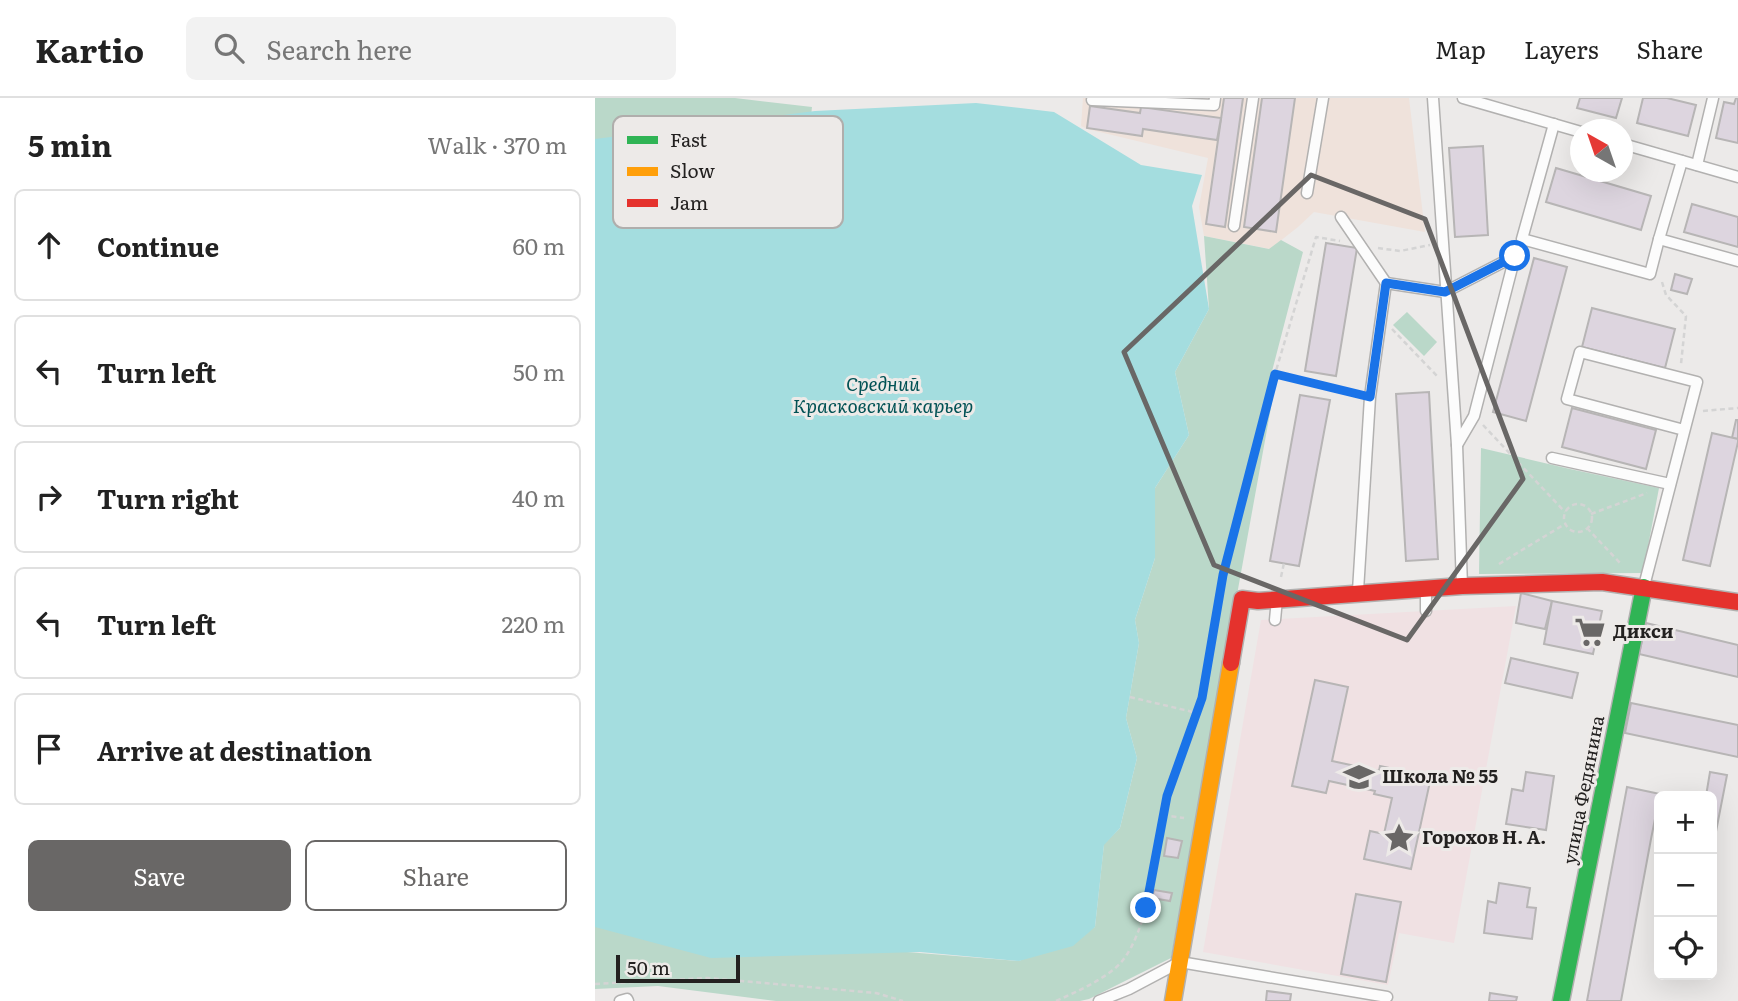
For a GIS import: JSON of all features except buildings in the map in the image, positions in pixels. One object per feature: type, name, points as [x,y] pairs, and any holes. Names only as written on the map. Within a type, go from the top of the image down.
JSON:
[{"type":"street","points":[[1173,1001],[1242,599],[1258,601],[1462,586],[1602,582],[1738,602]]},
{"type":"street","name":"улица Федянина","points":[[1561,1001],[1644,587]]},
{"type":"lane","points":[[1093,100],[1214,106],[1215,98]]},
{"type":"lane","points":[[1234,226],[1253,98]]},
{"type":"lane","points":[[1307,193],[1323,98]]},
{"type":"lane","points":[[1433,98],[1457,445],[1462,586]]},
{"type":"lane","points":[[1463,98],[1570,129]]},
{"type":"lane","points":[[1697,165],[1713,98]]},
{"type":"lane","points":[[1554,124],[1522,239],[1650,274],[1682,161]]},
{"type":"lane","points":[[1633,147],[1738,177]]},
{"type":"lane","points":[[1341,217],[1386,283],[1370,397],[1358,592]]},
{"type":"lane","points":[[1660,239],[1738,261]]},
{"type":"lane","points":[[1386,283],[1445,292],[1515,256],[1474,416],[1457,445]]},
{"type":"lane","points":[[1680,378],[1580,352],[1567,399],[1684,430]]},
{"type":"lane","name":"улица Федянина","points":[[1644,587],[1697,382],[1680,378]]},
{"type":"lane","points":[[1552,458],[1671,484]]},
{"type":"lane","points":[[1426,589],[1426,611]]},
{"type":"lane","points":[[1275,620],[1277,599]]},
{"type":"lane","points":[[1099,1001],[1129,989],[1180,962],[1387,997]]},
{"type":"lane","points":[[620,1001],[628,1001]]},
{"type":"path","points":[[1219,602],[1223,575],[1275,374],[1316,237],[1400,251],[1442,242]]},
{"type":"path","points":[[1660,275],[1666,295],[1686,316],[1680,378]]},
{"type":"path","points":[[1275,374],[1370,397]]},
{"type":"path","points":[[1689,412],[1738,408]]},
{"type":"path","points":[[1591,514],[1671,484]]},
{"type":"path","points":[[1573,505],[1584,506],[1591,514],[1587,528],[1573,531],[1565,524],[1565,512],[1573,505]]},
{"type":"path","points":[[1496,565],[1565,524]]},
{"type":"path","points":[[1587,528],[1625,567]]},
{"type":"path","points":[[1130,697],[1197,713]]},
{"type":"path","points":[[1056,1001],[1115,969],[1135,941],[1146,908],[1167,796],[1202,698]]},
{"type":"path","points":[[595,984],[707,978],[876,993],[902,1001]]},
{"type":"highlighted area","points":[[1311,175],[1425,219],[1523,479],[1407,640],[1214,565],[1124,352]]},
{"type":"shaded area","points":[[1083,98],[1409,98],[1425,232],[1314,212],[1270,249],[1204,236],[1199,207],[1208,158],[1087,129],[1081,126]]},
{"type":"shaded area","name":"Школа № 55","points":[[1516,606],[1454,943],[1399,933],[1388,985],[1203,952],[1261,620]]},
{"type":"green space","points":[[595,98],[735,98],[812,107],[811,116],[613,116],[613,142],[595,144]]},
{"type":"green space","points":[[1204,236],[1269,249],[1281,240],[1303,252],[1270,379],[1276,380],[1171,958],[1080,1001],[776,1001],[658,986],[595,989],[595,927],[1019,961],[1095,927],[1104,844],[1120,828],[1137,758],[1126,718],[1139,643],[1135,620],[1155,558],[1155,488],[1189,435],[1175,372],[1209,309]]},
{"type":"green space","points":[[1407,312],[1437,342],[1424,356],[1393,325]]},
{"type":"green space","points":[[1481,448],[1659,488],[1643,573],[1479,574]]},
{"type":"water","name":"Средний Красковский карьер","points":[[976,103],[1054,112],[1141,165],[1202,175],[1192,206],[1209,309],[1175,372],[1189,435],[1155,488],[1155,558],[1135,620],[1139,643],[1126,718],[1137,758],[1120,828],[1104,845],[1095,927],[1073,946],[1019,961],[920,952],[711,958],[595,927],[595,139],[613,137],[613,228],[843,228],[843,116],[776,116],[815,111]]},
{"type":"traffic: fast","points":[[1561,1001],[1644,587]]},
{"type":"traffic: slow","points":[[1173,1001],[1231,663]]},
{"type":"traffic: jam","points":[[1231,663],[1242,599],[1258,601],[1462,586],[1602,582],[1738,602]]},
{"type":"place","name":"Дикси","points":[[1590,632]]},
{"type":"place","name":"Школа № 55","points":[[1359,777]]},
{"type":"place","name":"Горохов Н. А.","points":[[1399,838]]},
{"type":"route","points":[[1146,908],[1167,796],[1202,698],[1223,575],[1275,374],[1370,397],[1386,283],[1445,292],[1515,256]]}]
